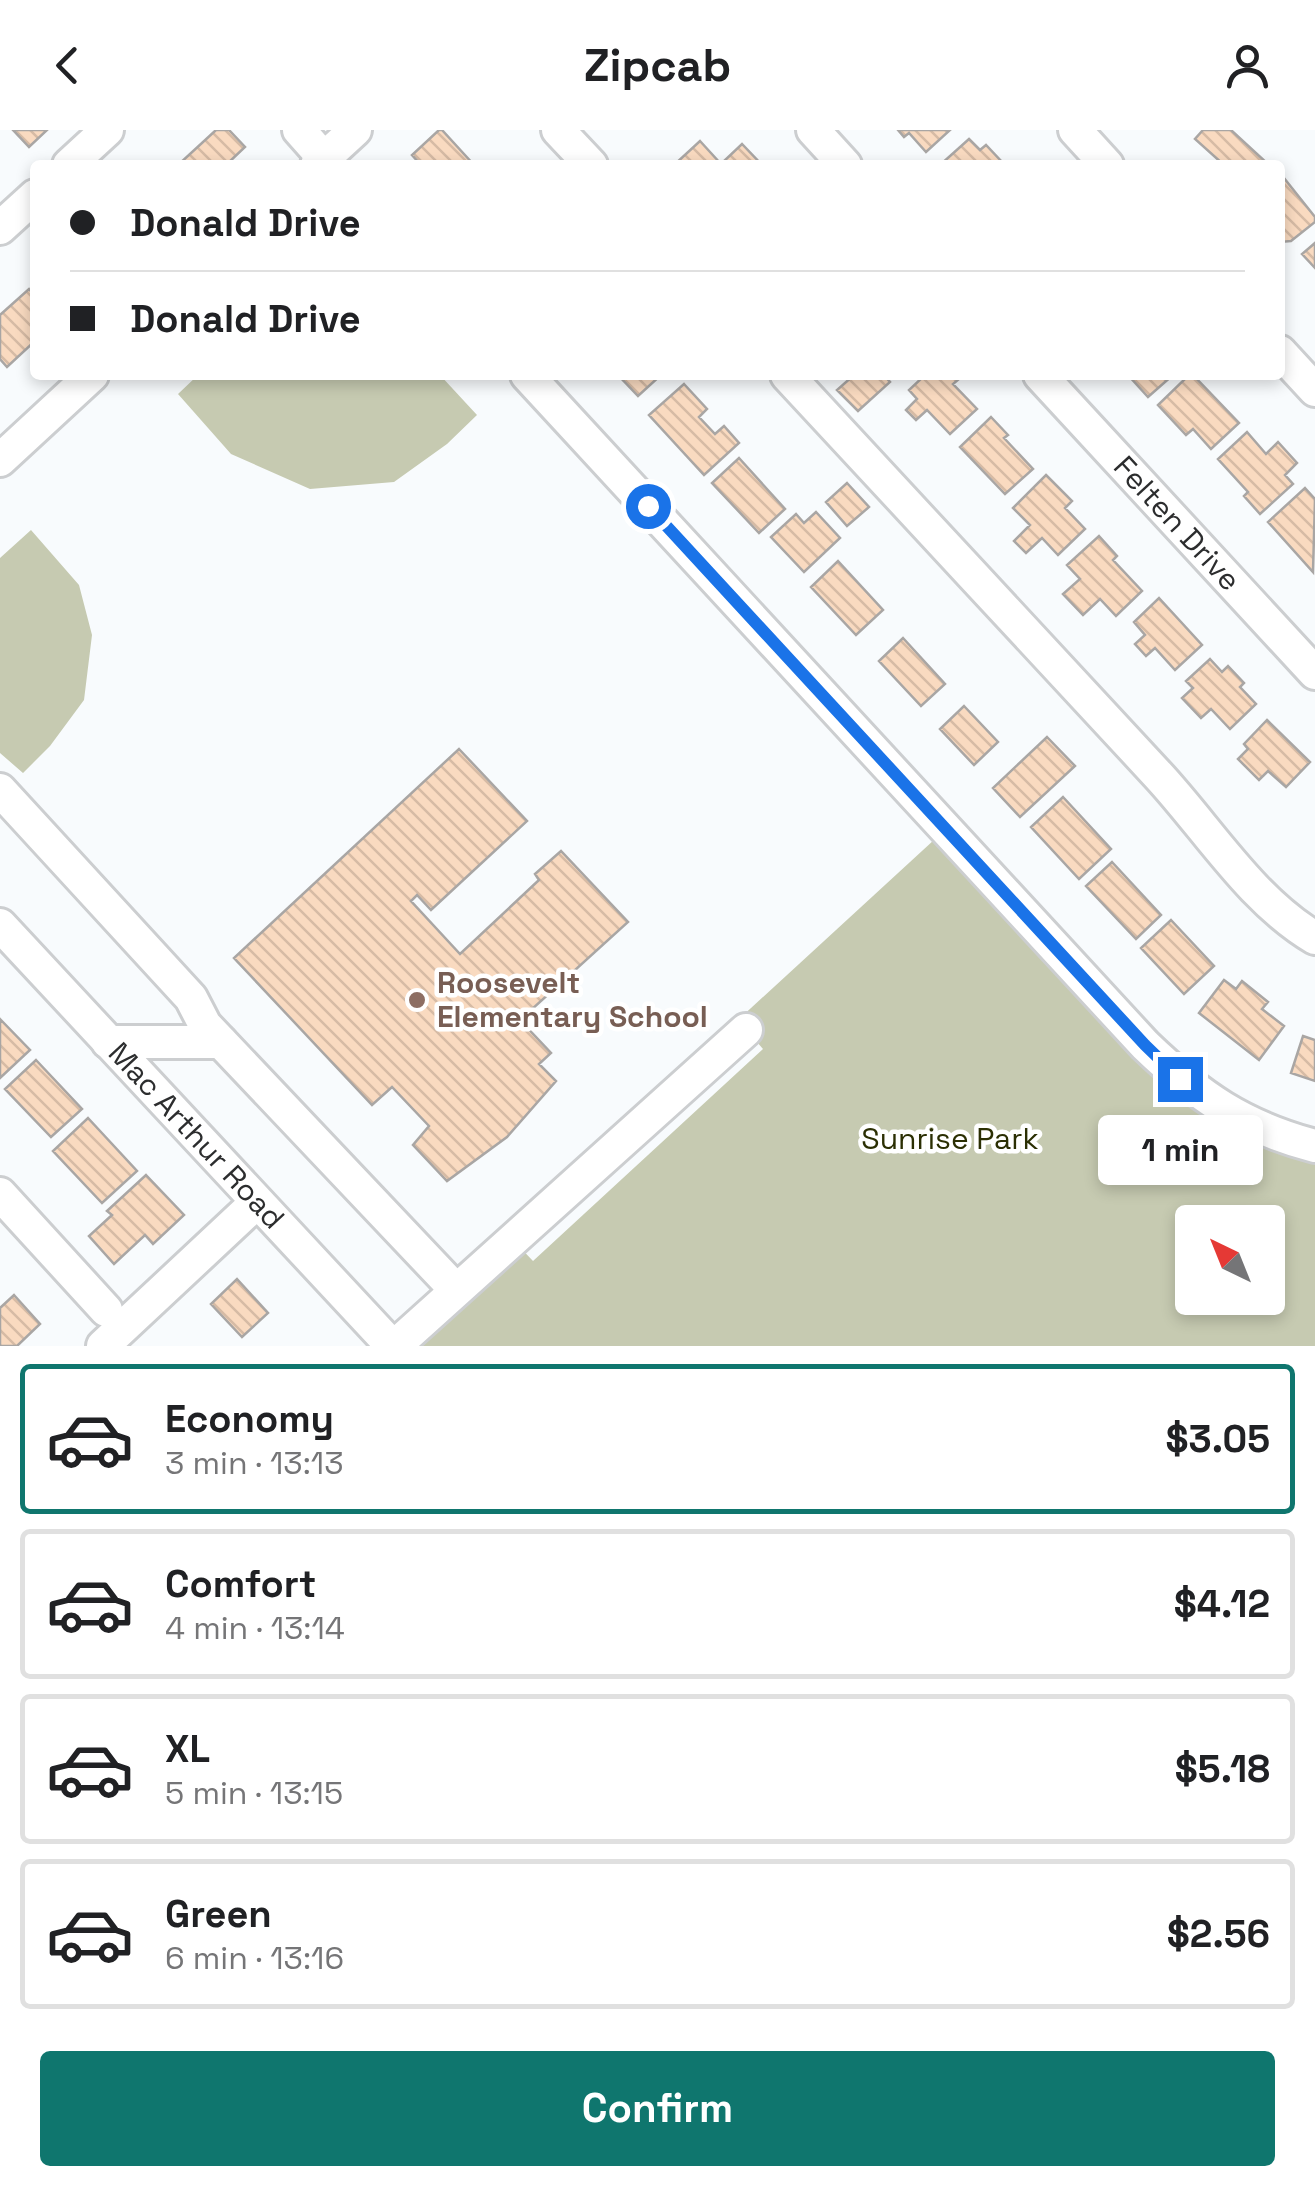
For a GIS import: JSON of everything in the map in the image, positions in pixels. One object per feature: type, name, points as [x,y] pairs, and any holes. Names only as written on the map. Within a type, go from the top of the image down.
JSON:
[{"type":"street","points":[[74,160],[106,130]]},
{"type":"street","points":[[299,130],[322,160]]},
{"type":"street","points":[[327,160],[354,130]]},
{"type":"street","points":[[558,130],[587,160]]},
{"type":"street","points":[[813,130],[841,160]]},
{"type":"street","points":[[1075,130],[1102,160]]},
{"type":"street","points":[[0,228],[30,201]]},
{"type":"street","points":[[1285,357],[1315,390]]},
{"type":"street","points":[[0,460],[87,380]]},
{"type":"street","points":[[532,380],[1145,1045],[1180,1079],[1223,1110],[1249,1124],[1315,1146]]},
{"type":"street","points":[[792,380],[1166,784],[1275,909],[1315,938]]},
{"type":"street","name":"Felten Drive","points":[[1045,380],[1315,673]]},
{"type":"street","points":[[0,790],[191,998],[205,1026],[456,1290]]},
{"type":"street","name":"Mac Arthur Road","points":[[0,925],[394,1346]]},
{"type":"street","points":[[394,1346],[746,1030]]},
{"type":"street","points":[[108,1042],[221,1042]]},
{"type":"street","points":[[0,1194],[106,1310]]},
{"type":"street","points":[[103,1346],[256,1202]]},
{"type":"green space","points":[[193,380],[445,380],[477,415],[447,444],[394,482],[310,489],[231,454],[178,394]]},
{"type":"green space","points":[[31,530],[79,585],[92,635],[84,700],[50,746],[23,773],[0,753],[0,558]]},
{"type":"green space","name":"Sunrise Park","points":[[947,828],[1145,1045],[1315,1146],[1315,1346],[395,1346],[512,1239],[533,1261],[763,1049],[738,1020]]},
{"type":"building","points":[[13,130],[47,130],[29,147]]},
{"type":"building","points":[[216,130],[229,130],[245,147],[231,160],[183,160]]},
{"type":"building","points":[[442,130],[469,160],[416,160],[412,155]]},
{"type":"building","points":[[898,130],[950,130],[926,152],[909,133],[904,137]]},
{"type":"building","points":[[1203,130],[1231,130],[1264,160],[1218,160],[1195,139]]},
{"type":"building","points":[[969,139],[980,150],[986,145],[1000,160],[946,160]]},
{"type":"building","points":[[700,141],[717,160],[679,160]]},
{"type":"building","points":[[742,144],[757,160],[725,160]]},
{"type":"building","points":[[1285,179],[1315,217],[1315,222],[1285,242]]},
{"type":"building","points":[[1315,243],[1315,268],[1302,254]]},
{"type":"building","points":[[29,289],[30,346],[7,367],[0,359],[0,315]]},
{"type":"building","points":[[623,380],[656,380],[638,396]]},
{"type":"building","points":[[848,380],[890,382],[858,411],[837,390]]},
{"type":"building","points":[[920,380],[958,380],[953,384],[977,409],[950,434],[927,410],[916,420],[906,410],[917,399],[909,390]]},
{"type":"building","points":[[1133,380],[1167,380],[1148,397]]},
{"type":"building","points":[[1184,380],[1198,380],[1239,423],[1211,449],[1193,429],[1186,435],[1158,405]]},
{"type":"building","points":[[684,384],[707,409],[699,417],[715,434],[724,426],[739,443],[704,475],[649,415]]},
{"type":"building","points":[[991,417],[1008,435],[1004,438],[1033,469],[1005,494],[960,447]]},
{"type":"building","points":[[1247,432],[1266,454],[1278,442],[1297,463],[1285,475],[1293,484],[1260,514],[1244,496],[1248,492],[1218,459]]},
{"type":"building","points":[[739,458],[785,509],[759,533],[712,483]]},
{"type":"building","points":[[1046,475],[1072,501],[1065,508],[1085,529],[1058,555],[1042,538],[1026,553],[1014,541],[1030,525],[1013,508]]},
{"type":"building","points":[[847,483],[869,507],[847,526],[826,502]]},
{"type":"building","points":[[1305,488],[1315,499],[1313,572],[1268,522]]},
{"type":"building","points":[[816,512],[840,538],[804,572],[771,537],[796,514],[804,523]]},
{"type":"building","points":[[1099,536],[1117,556],[1113,560],[1142,591],[1116,616],[1100,599],[1083,615],[1063,594],[1080,579],[1067,565]]},
{"type":"building","points":[[838,561],[883,610],[856,635],[811,587]]},
{"type":"building","points":[[1159,598],[1202,645],[1175,670],[1155,648],[1146,656],[1135,644],[1145,635],[1134,622]]},
{"type":"building","points":[[903,638],[945,684],[921,706],[879,661]]},
{"type":"building","points":[[1210,659],[1222,672],[1228,666],[1256,704],[1230,729],[1211,709],[1201,718],[1182,698],[1193,688],[1186,681]]},
{"type":"building","points":[[964,706],[998,742],[974,765],[940,729]]},
{"type":"building","points":[[1267,720],[1310,762],[1286,787],[1268,771],[1259,780],[1238,759],[1248,749],[1244,744]]},
{"type":"building","points":[[1047,737],[1075,766],[1020,817],[993,788]]},
{"type":"building","name":"Roosevelt Elementary School","points":[[459,749],[527,821],[431,910],[417,895],[411,901],[460,954],[539,880],[535,874],[561,851],[628,922],[520,1020],[551,1053],[539,1064],[556,1081],[507,1137],[447,1181],[413,1145],[429,1126],[392,1087],[372,1105],[234,958]]},
{"type":"building","points":[[1063,797],[1111,849],[1079,879],[1031,827]]},
{"type":"building","points":[[1112,862],[1161,915],[1136,939],[1086,886]]},
{"type":"building","points":[[1171,920],[1214,966],[1184,994],[1141,948]]},
{"type":"building","points":[[1224,980],[1236,989],[1242,981],[1268,1002],[1262,1009],[1284,1026],[1259,1060],[1199,1013]]},
{"type":"building","points":[[0,1019],[30,1050],[0,1078]]},
{"type":"building","points":[[1303,1036],[1315,1040],[1315,1081],[1291,1073]]},
{"type":"building","points":[[36,1060],[82,1109],[51,1137],[5,1089]]},
{"type":"building","points":[[88,1118],[137,1171],[102,1203],[53,1151]]},
{"type":"building","points":[[146,1175],[184,1215],[153,1244],[145,1235],[114,1264],[89,1236],[112,1215],[107,1211]]},
{"type":"building","points":[[237,1279],[268,1313],[242,1337],[211,1304]]},
{"type":"building","points":[[14,1295],[40,1324],[17,1346],[0,1346],[0,1308]]},
{"type":"place","name":"Roosevelt Elementary School","points":[[417,1000]]},
{"type":"route","points":[[648,506],[1180,1079]]}]
